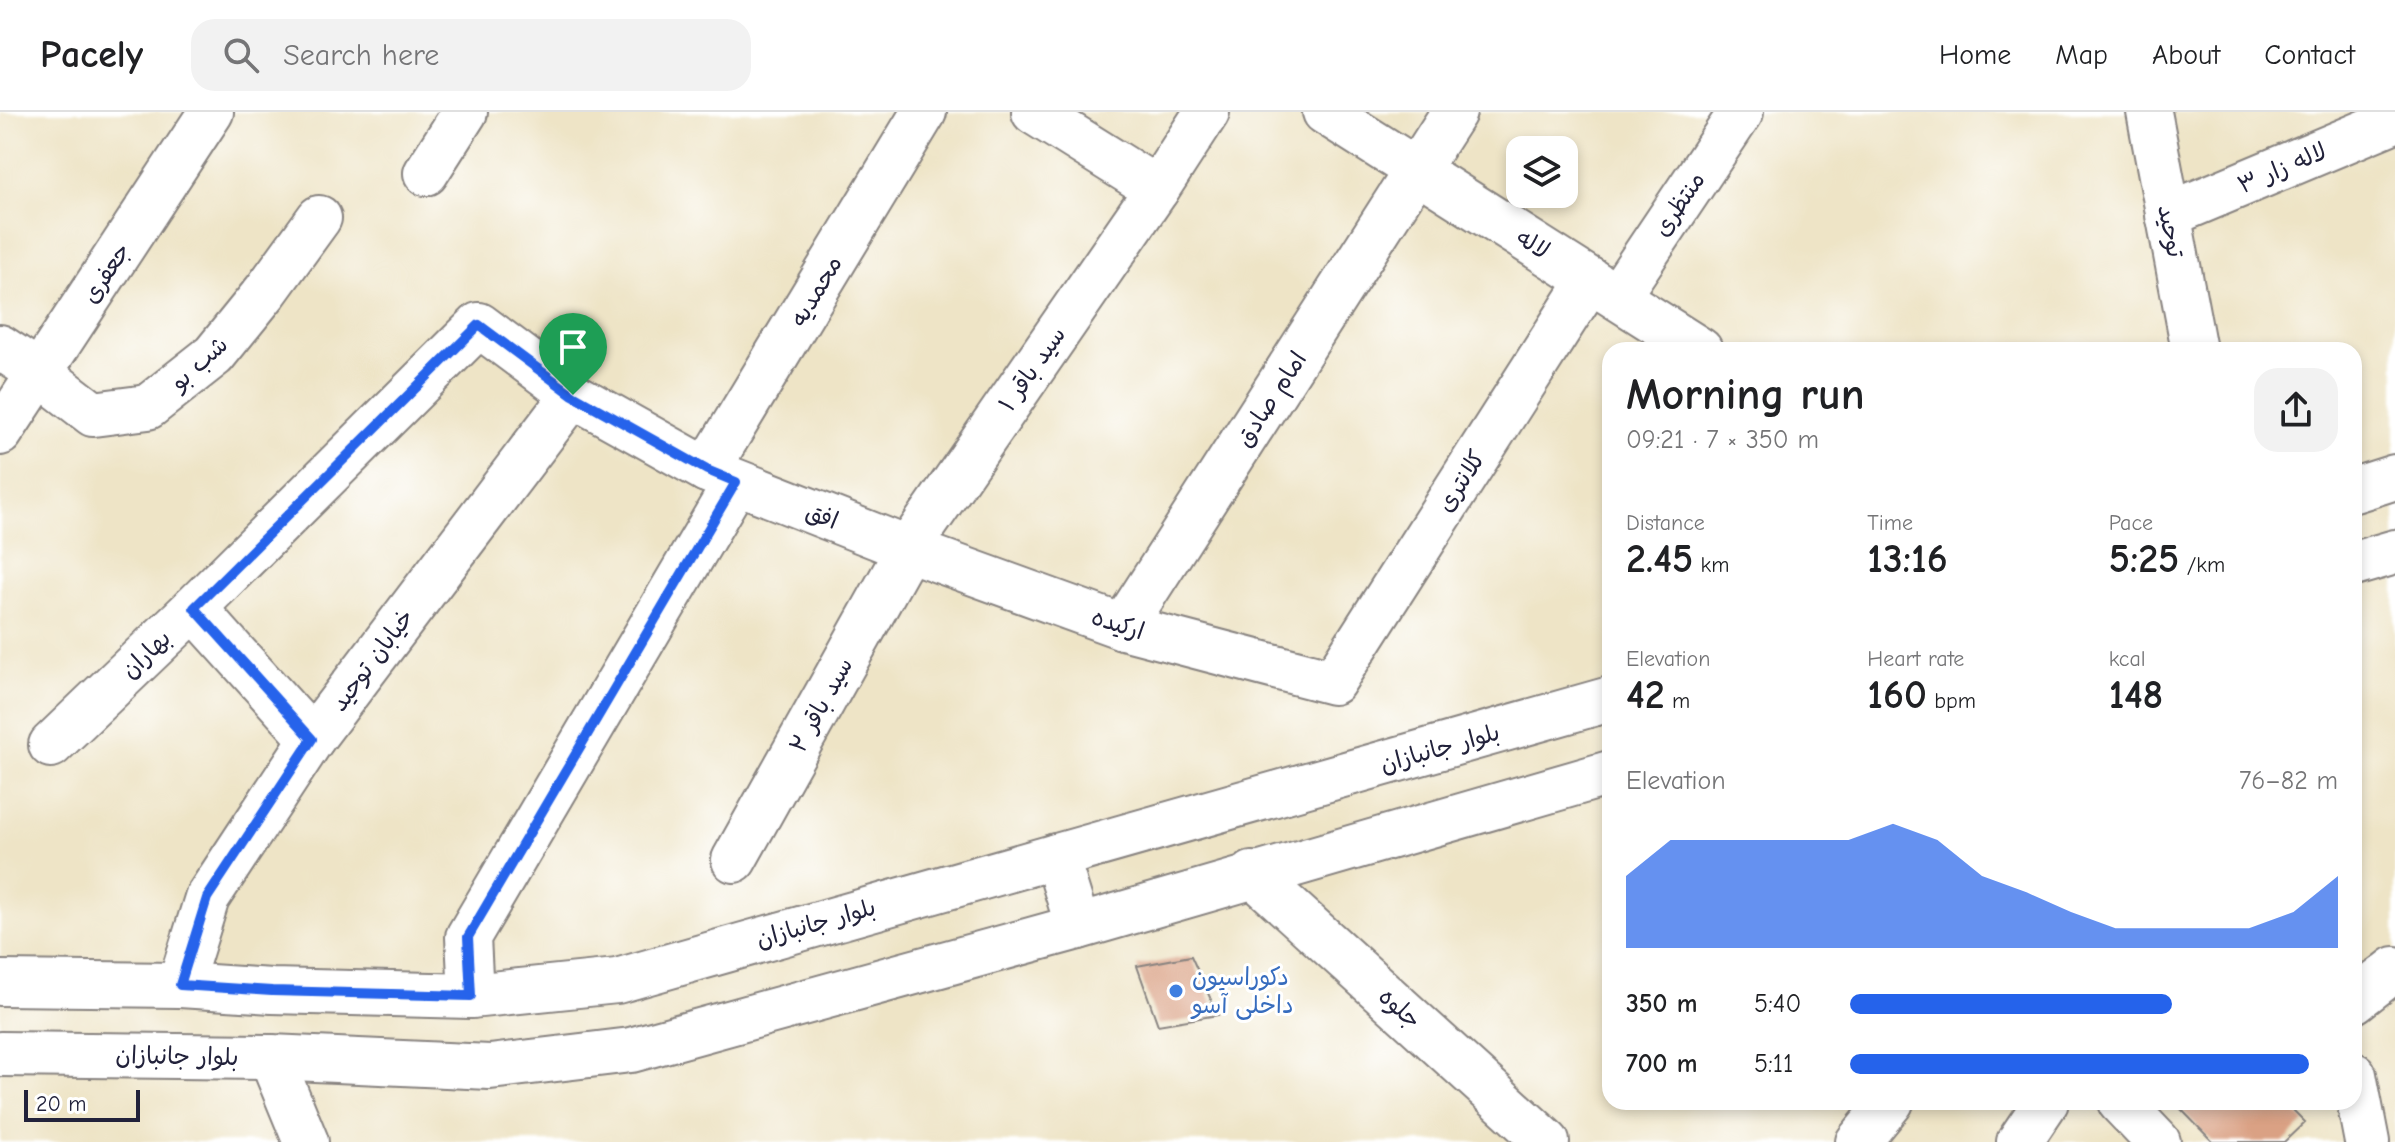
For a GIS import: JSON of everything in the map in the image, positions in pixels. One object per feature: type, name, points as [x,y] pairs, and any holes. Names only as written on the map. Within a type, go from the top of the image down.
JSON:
[{"type":"street","name":"جعفری","points":[[0,433],[211,112]]},
{"type":"street","points":[[426,173],[465,112]]},
{"type":"street","name":"محمدیه","points":[[471,996],[468,937],[924,112]]},
{"type":"street","points":[[1034,112],[1157,189]]},
{"type":"street","name":"سید باقر ۱","points":[[908,549],[1207,112]]},
{"type":"street","name":"لاله","points":[[1325,112],[1687,342]]},
{"type":"street","name":"امام صادق","points":[[1123,627],[1454,112]]},
{"type":"street","name":"منتظری","points":[[1603,289],[1741,112]]},
{"type":"street","name":"توحید","points":[[2149,112],[2192,342]]},
{"type":"street","name":"لاله زار ۳","points":[[2168,215],[2395,120]]},
{"type":"street","name":"شب بو","points":[[0,347],[93,414],[148,407],[214,355],[319,218]]},
{"type":"street","name":"کلانتری","points":[[1333,682],[1603,289]]},
{"type":"street","name":"افق","points":[[479,325],[573,395],[721,476],[908,549]]},
{"type":"street","name":"بهاران","points":[[51,745],[479,325]]},
{"type":"street","name":"خیابان توحید","points":[[180,985],[207,898],[312,739],[573,395]]},
{"type":"street","points":[[2362,487],[2395,477]]},
{"type":"street","name":"ارکیده","points":[[908,549],[1123,627],[1333,682]]},
{"type":"street","name":"سید باقر ۲","points":[[734,860],[908,549]]},
{"type":"street","points":[[2362,562],[2395,552]]},
{"type":"street","points":[[194,608],[312,739]]},
{"type":"street","name":"بلوار جانبازان","points":[[0,983],[180,985],[272,991],[471,996],[617,981],[1602,701]]},
{"type":"street","name":"بلوار جانبازان","points":[[0,1054],[271,1057],[490,1067],[631,1050],[1078,927],[1252,874],[1602,775]]},
{"type":"street","points":[[1056,856],[1078,927]]},
{"type":"street","name":"جلوه","points":[[1252,874],[1547,1142]]},
{"type":"street","points":[[2362,995],[2395,969]]},
{"type":"street","points":[[271,1057],[306,1142]]},
{"type":"street","points":[[1858,1142],[1884,1110]]},
{"type":"street","points":[[2019,1142],[2041,1110]]},
{"type":"street","points":[[2128,1110],[2158,1142]]},
{"type":"street","points":[[2361,1110],[2367,1142]]},
{"type":"building","name":"دکوراسیون داخلی آسو","points":[[1191,956],[1218,1015],[1158,1025],[1137,966]]},
{"type":"building","points":[[2182,1110],[2293,1110],[2305,1122],[2284,1142],[2213,1142]]},
{"type":"place","name":"دکوراسیون داخلی آسو","points":[[1176,991]]},
{"type":"route","points":[[479,325],[573,395],[707,470],[736,482],[468,937],[471,996],[272,991],[180,985],[207,898],[312,739],[194,608],[479,325]]}]
